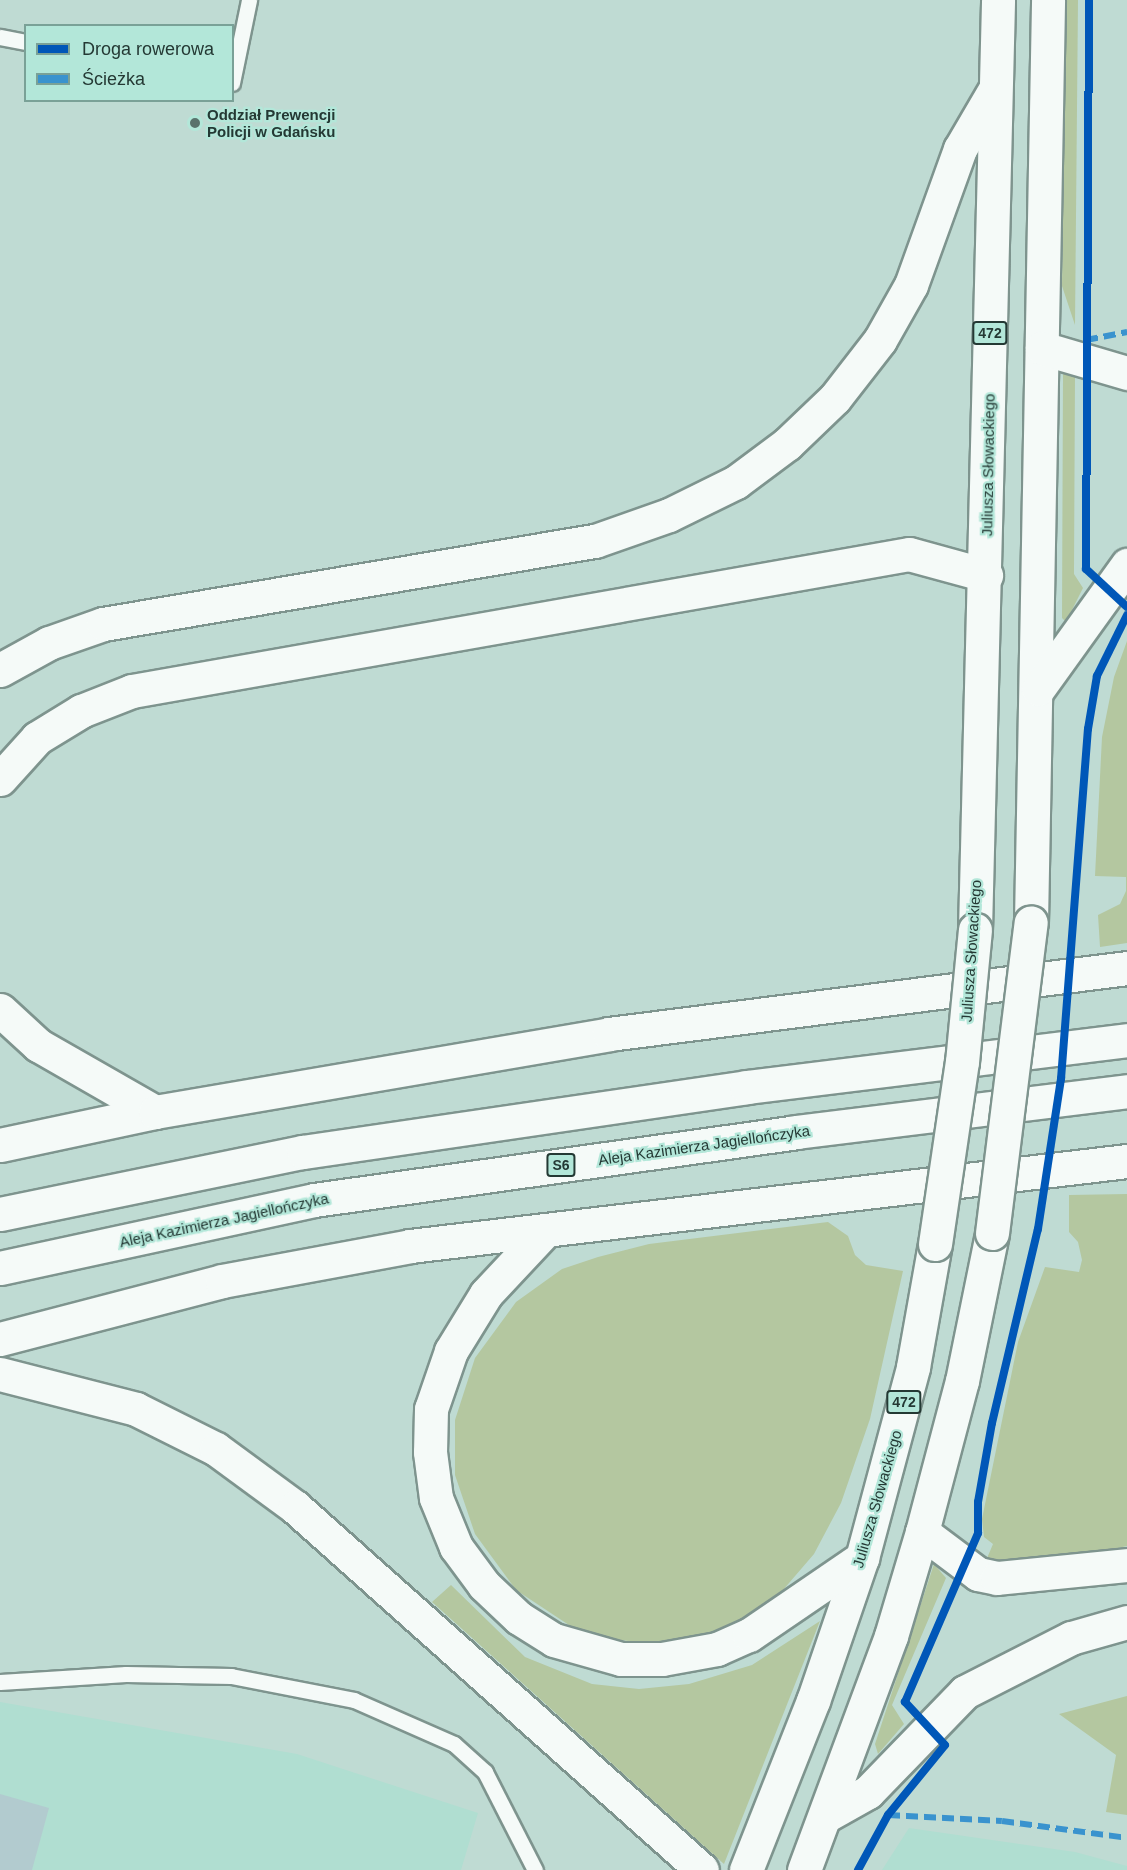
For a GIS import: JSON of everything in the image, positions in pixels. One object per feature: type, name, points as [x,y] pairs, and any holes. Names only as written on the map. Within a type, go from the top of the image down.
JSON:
[{"type":"main road","name":"Juliusza Słowackiego","points":[[746,1870],[813,1701],[862,1558],[913,1367],[935,1244],[962,1062],[975,930],[986,575],[994,91],[998,0]]},
{"type":"main road","points":[[804,1870],[826,1815],[922,1532],[962,1381],[992,1233],[1032,921],[1038,689],[1048,0]]},
{"type":"main road","points":[[0,670],[49,643],[103,624],[595,541],[669,515],[736,482],[787,444],[835,398],[880,340],[911,285],[960,149],[994,91]]},
{"type":"main road","points":[[1042,348],[1127,373]]},
{"type":"main road","points":[[0,779],[37,738],[81,711],[132,691],[909,554],[986,575]]},
{"type":"main road","points":[[1038,689],[1127,565]]},
{"type":"main road","points":[[0,1146],[155,1112],[609,1034],[1127,968]]},
{"type":"main road","points":[[0,1010],[38,1045],[155,1112]]},
{"type":"main road","points":[[0,1214],[303,1152],[746,1087],[1127,1040]]},
{"type":"main road","name":"Aleja Kazimierza Jagiellończyka","points":[[0,1268],[314,1200],[795,1132],[1127,1091]]},
{"type":"main road","points":[[0,1339],[222,1281],[410,1246],[544,1232],[1127,1161]]},
{"type":"main road","points":[[544,1232],[486,1294],[451,1351],[431,1409],[429,1452],[436,1498],[456,1547],[484,1585],[519,1618],[554,1640],[621,1659],[662,1659],[717,1649],[749,1635],[862,1558]]},
{"type":"main road","points":[[0,1374],[135,1409],[216,1449],[295,1507],[702,1870]]},
{"type":"main road","points":[[922,1532],[978,1574],[997,1578],[1127,1565]]},
{"type":"main road","points":[[826,1815],[868,1791],[965,1692],[1071,1638],[1127,1622]]},
{"type":"lane","points":[[234,73],[249,0]]},
{"type":"lane","points":[[0,36],[24,42]]},
{"type":"lane","points":[[0,1682],[126,1674],[231,1676],[354,1700],[454,1744],[485,1772],[535,1870]]},
{"type":"shaded area","points":[[1065,0],[1078,0],[1075,325],[1062,286]]},
{"type":"shaded area","points":[[1063,374],[1075,376],[1074,574],[1083,588],[1066,622],[1062,618]]},
{"type":"shaded area","points":[[1127,641],[1127,943],[1100,947],[1098,915],[1120,904],[1126,891],[1126,877],[1095,876],[1102,737],[1114,677]]},
{"type":"shaded area","points":[[1127,1194],[1127,1546],[1092,1554],[985,1563],[993,1544],[984,1537],[982,1519],[1018,1342],[1045,1267],[1079,1272],[1082,1260],[1078,1242],[1069,1232],[1069,1195]]},
{"type":"shaded area","points":[[828,1222],[848,1236],[855,1255],[866,1265],[903,1271],[870,1419],[841,1503],[814,1554],[783,1590],[750,1615],[698,1639],[665,1646],[584,1635],[516,1590],[475,1534],[455,1475],[455,1420],[475,1358],[516,1302],[562,1269],[598,1257],[649,1244]]},
{"type":"shaded area","points":[[934,1564],[946,1578],[892,1705],[904,1724],[878,1754],[875,1744]]},
{"type":"shaded area","points":[[451,1585],[525,1657],[592,1684],[639,1689],[689,1684],[752,1665],[820,1621],[724,1864],[432,1602]]},
{"type":"shaded area","points":[[1127,1696],[1127,1815],[1106,1812],[1116,1755],[1059,1714]]},
{"type":"shaded area","points":[[0,1702],[297,1754],[478,1813],[461,1870],[0,1870]]},
{"type":"shaded area","points":[[909,1828],[1075,1852],[1127,1866],[1127,1870],[882,1870]]},
{"type":"building","points":[[0,1794],[49,1808],[32,1870],[0,1870]]},
{"type":"marked path","points":[[1086,340],[1127,332]]},
{"type":"marked path","points":[[888,1815],[1002,1821],[1127,1838]]},
{"type":"cycle path","points":[[1089,0],[1086,569],[1127,607]]},
{"type":"cycle path","points":[[858,1870],[888,1815],[945,1745],[905,1702],[978,1533],[978,1502],[992,1423],[1038,1229],[1061,1079],[1088,729],[1097,676],[1127,615]]},
{"type":"place","name":"Oddział Prewencji Policji w Gdańsku","points":[[195,123]]}]
